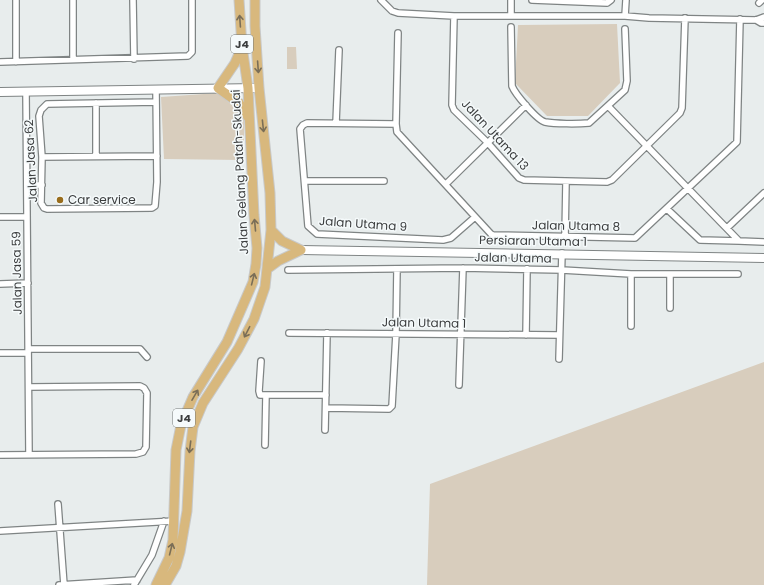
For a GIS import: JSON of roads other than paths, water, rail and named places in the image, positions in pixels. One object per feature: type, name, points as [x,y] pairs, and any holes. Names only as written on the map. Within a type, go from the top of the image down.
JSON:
[{"type":"main road","name":"Jalan Gelang Patah-Skudai","points":[[156,585],[168,558],[173,540],[169,521],[176,450],[181,425],[192,397],[227,342],[253,282],[256,264],[257,248],[248,88],[242,46],[239,0]]},
{"type":"main road","name":"Jalan Gelang Patah-Skudai","points":[[165,585],[176,566],[180,552],[187,511],[190,451],[193,427],[203,403],[238,349],[254,319],[265,287],[271,230],[270,194],[259,88],[255,0]]},
{"type":"main road","points":[[242,46],[235,64],[218,88],[239,103],[249,119]]},
{"type":"main road","points":[[271,230],[282,241],[301,250]]},
{"type":"main road","points":[[267,269],[278,261],[301,250]]},
{"type":"street","points":[[16,0],[16,62]]},
{"type":"street","points":[[73,0],[73,59]]},
{"type":"street","points":[[133,0],[134,59]]},
{"type":"street","points":[[0,62],[73,59],[134,59],[188,56],[192,52],[192,0]]},
{"type":"street","points":[[381,0],[392,11],[398,13],[454,16],[625,16],[756,20],[764,17]]},
{"type":"street","points":[[511,0],[511,16]]},
{"type":"street","points":[[532,0],[607,3],[611,0]]},
{"type":"street","points":[[625,16],[626,0]]},
{"type":"street","name":"Jalan Utama 13","points":[[454,16],[452,105],[454,110],[487,142],[519,178],[524,180],[566,182],[607,182],[612,180],[680,113],[682,108],[685,18]]},
{"type":"street","name":"Jalan Utama 8","points":[[396,124],[397,132],[475,217],[494,235],[635,238],[737,142],[740,19]]},
{"type":"street","points":[[756,20],[764,23]]},
{"type":"street","points":[[511,27],[512,86],[514,92],[544,122],[582,124],[589,122],[625,90],[627,85],[625,29]]},
{"type":"street","points":[[396,124],[398,33]]},
{"type":"street","points":[[336,122],[339,50]]},
{"type":"street","points":[[0,92],[259,88]]},
{"type":"street","name":"Jalan Jasa 62","points":[[96,103],[47,104],[41,110],[39,116],[42,156],[42,203],[44,208],[152,208],[156,203],[156,89]]},
{"type":"street","name":"Jalan Jasa 59","points":[[26,92],[29,455]]},
{"type":"street","points":[[96,156],[96,103],[156,102]]},
{"type":"street","points":[[446,184],[526,105]]},
{"type":"street","points":[[608,106],[739,241]]},
{"type":"street","name":"Jalan Utama 9","points":[[396,124],[336,122],[307,123],[303,125],[300,129],[308,226],[317,234],[443,240],[451,238],[475,217]]},
{"type":"street","points":[[42,156],[157,156]]},
{"type":"street","points":[[305,181],[384,181]]},
{"type":"street","points":[[565,237],[566,182]]},
{"type":"street","points":[[27,185],[42,185]]},
{"type":"street","points":[[727,228],[764,193]]},
{"type":"street","points":[[667,209],[700,240],[764,242]]},
{"type":"street","points":[[0,217],[27,218]]},
{"type":"street","name":"Persiaran Utama 1","points":[[301,250],[764,258]]},
{"type":"street","points":[[560,359],[562,254]]},
{"type":"street","points":[[459,386],[463,268]]},
{"type":"street","name":"Jalan Utama","points":[[288,270],[463,268],[562,270],[631,274],[738,274]]},
{"type":"street","points":[[326,408],[391,408],[396,334],[397,269]]},
{"type":"street","points":[[526,335],[527,269]]},
{"type":"street","points":[[631,274],[631,326]]},
{"type":"street","points":[[670,274],[670,308]]},
{"type":"street","points":[[0,284],[28,283]]},
{"type":"street","name":"Jalan Utama 1","points":[[289,333],[560,335]]},
{"type":"street","points":[[325,430],[327,333]]},
{"type":"street","points":[[0,353],[140,349],[148,357]]},
{"type":"street","points":[[260,361],[259,391],[263,395],[265,445]]},
{"type":"street","points":[[0,455],[136,454],[143,452],[146,447],[146,393],[144,388],[140,386],[29,387]]},
{"type":"street","points":[[263,395],[326,395]]},
{"type":"street","points":[[58,504],[64,585]]},
{"type":"street","points":[[0,531],[169,521]]},
{"type":"street","points":[[59,585],[136,582],[152,555],[163,528],[169,521]]},
{"type":"place","name":"Car service","points":[[60,200]]}]
